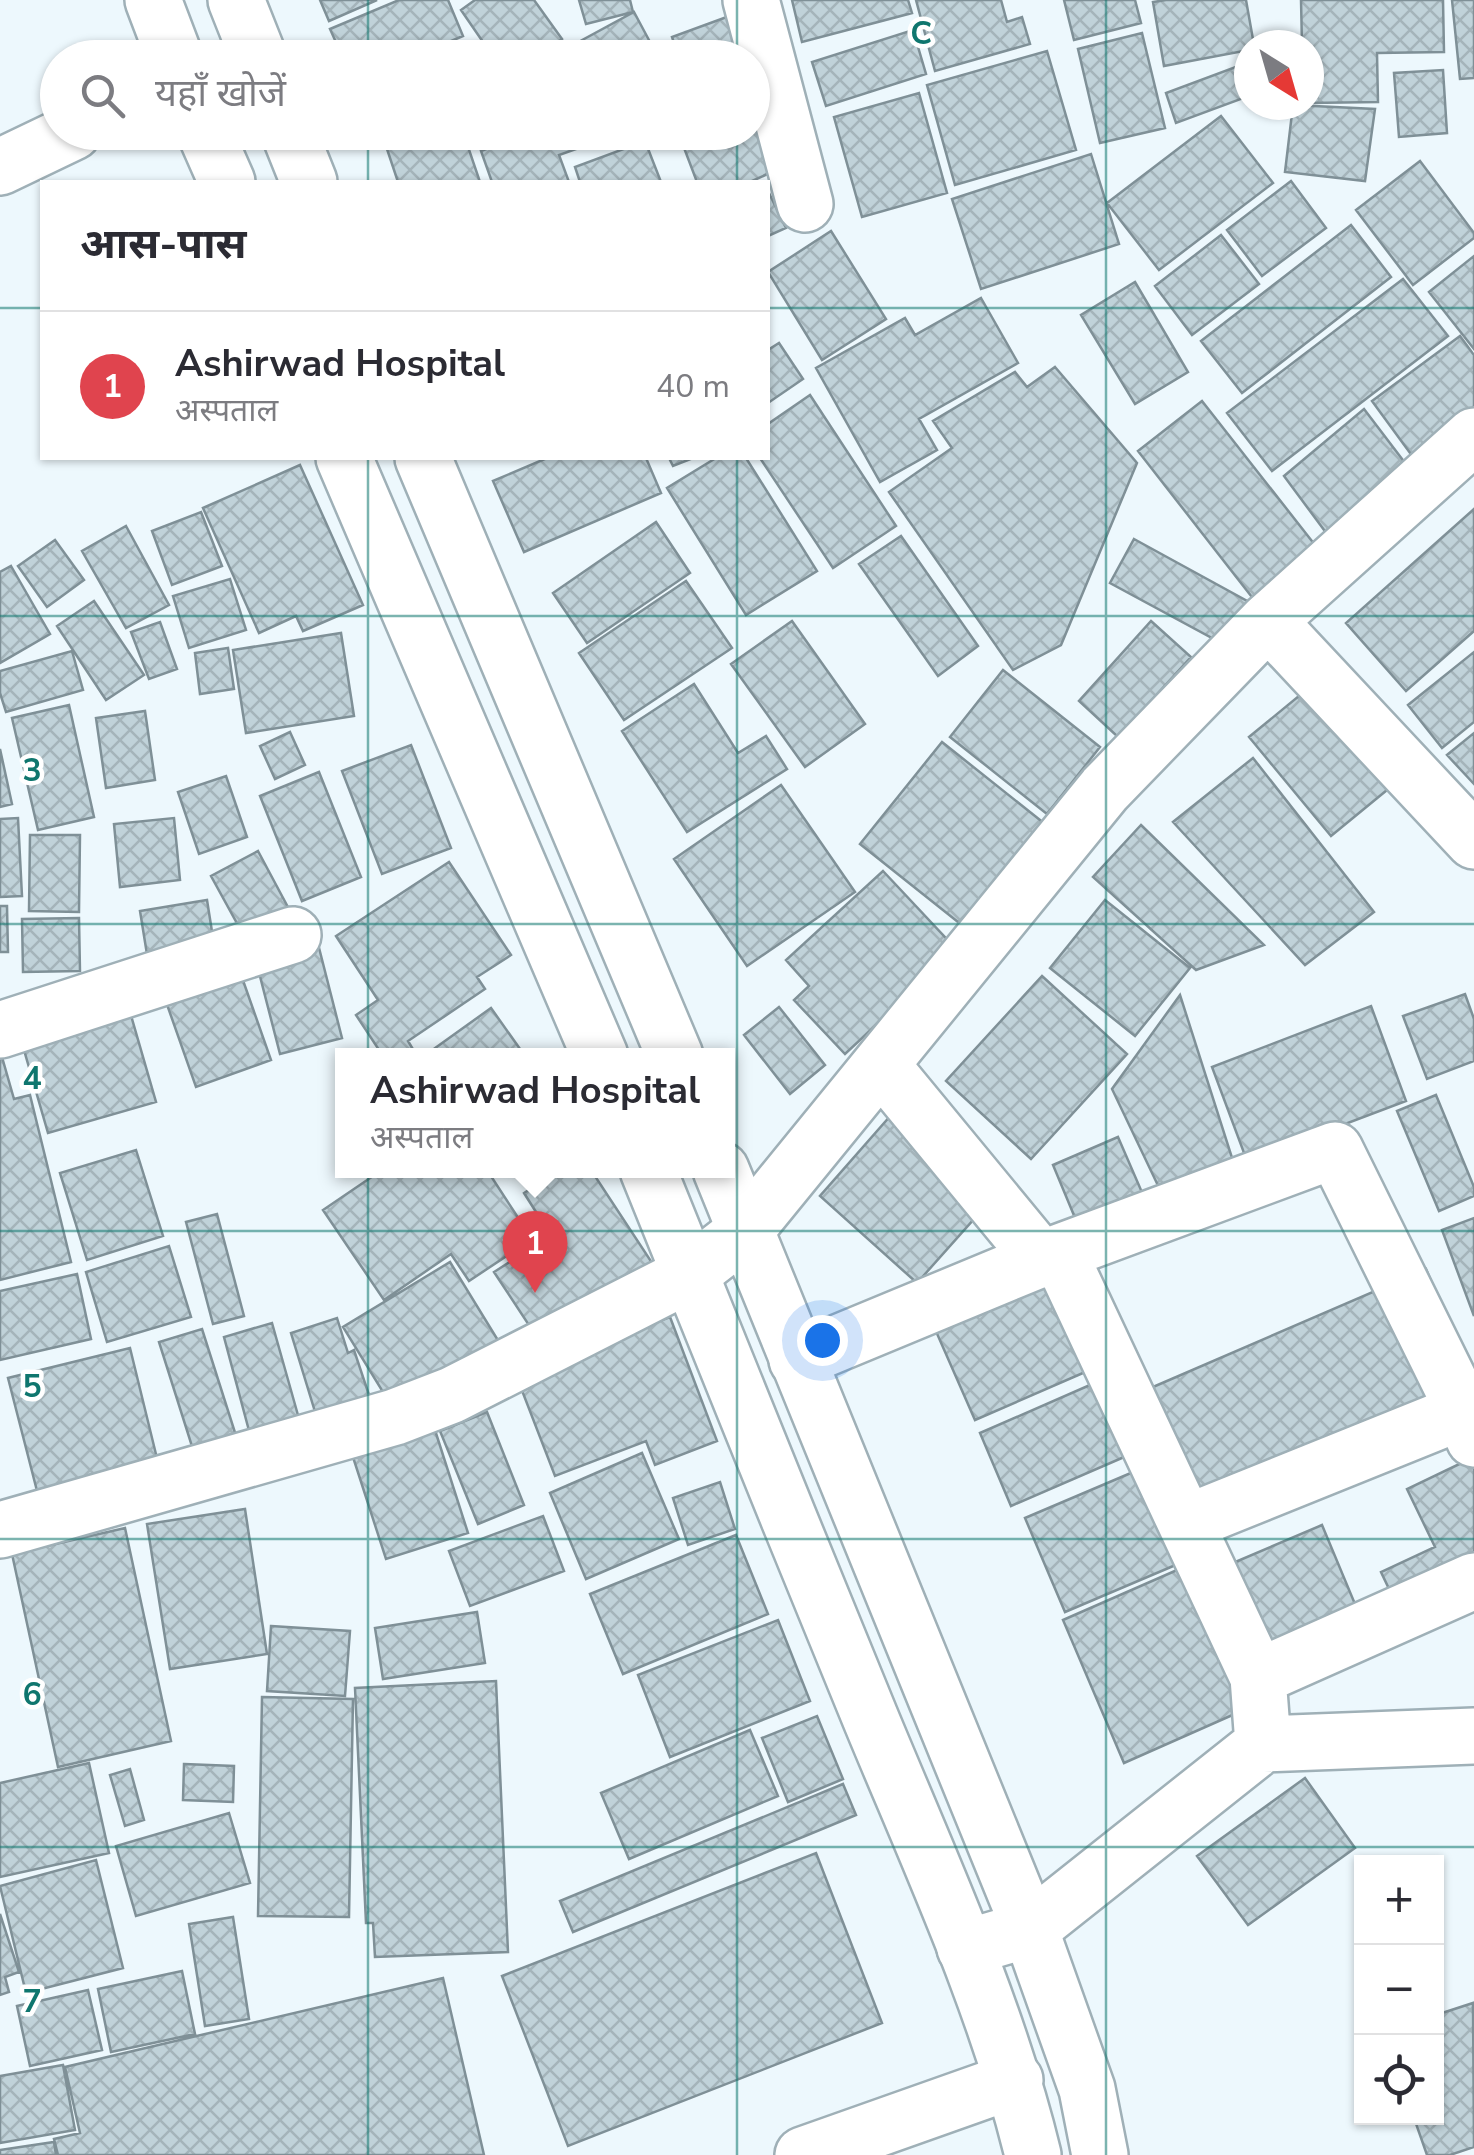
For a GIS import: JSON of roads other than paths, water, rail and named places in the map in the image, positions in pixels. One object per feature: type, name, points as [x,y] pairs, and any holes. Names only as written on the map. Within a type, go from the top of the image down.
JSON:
[{"type":"main road","points":[[153,0],[167,40]]},
{"type":"main road","points":[[236,0],[252,40]]},
{"type":"main road","points":[[751,0],[761,40]]},
{"type":"main road","points":[[770,73],[804,204]]},
{"type":"main road","points":[[0,166],[40,147]]},
{"type":"main road","points":[[213,150],[226,180]]},
{"type":"main road","points":[[0,1528],[396,1417],[452,1395],[690,1274],[744,1232],[1105,789],[1268,621],[1474,436]]},
{"type":"main road","points":[[345,460],[597,1048]]},
{"type":"main road","points":[[424,460],[672,1048]]},
{"type":"main road","points":[[1268,621],[1474,841]]},
{"type":"main road","points":[[0,1030],[293,934]]},
{"type":"main road","points":[[882,1066],[1050,1256],[1186,1523],[1258,1677],[1263,1744]]},
{"type":"main road","points":[[796,1360],[1050,1256],[1335,1150],[1469,1425],[1186,1523]]},
{"type":"main road","points":[[651,1178],[965,1948],[1015,2080],[1033,2155]]},
{"type":"main road","points":[[723,1178],[1030,1929],[1087,2089],[1100,2155]]},
{"type":"main road","points":[[1258,1677],[1474,1581]]},
{"type":"main road","points":[[965,1948],[1030,1929],[1263,1744],[1474,1736]]},
{"type":"main road","points":[[803,2155],[1015,2080]]},
{"type":"place","name":"Ashirwad Hospital","points":[[535,1293]]}]
